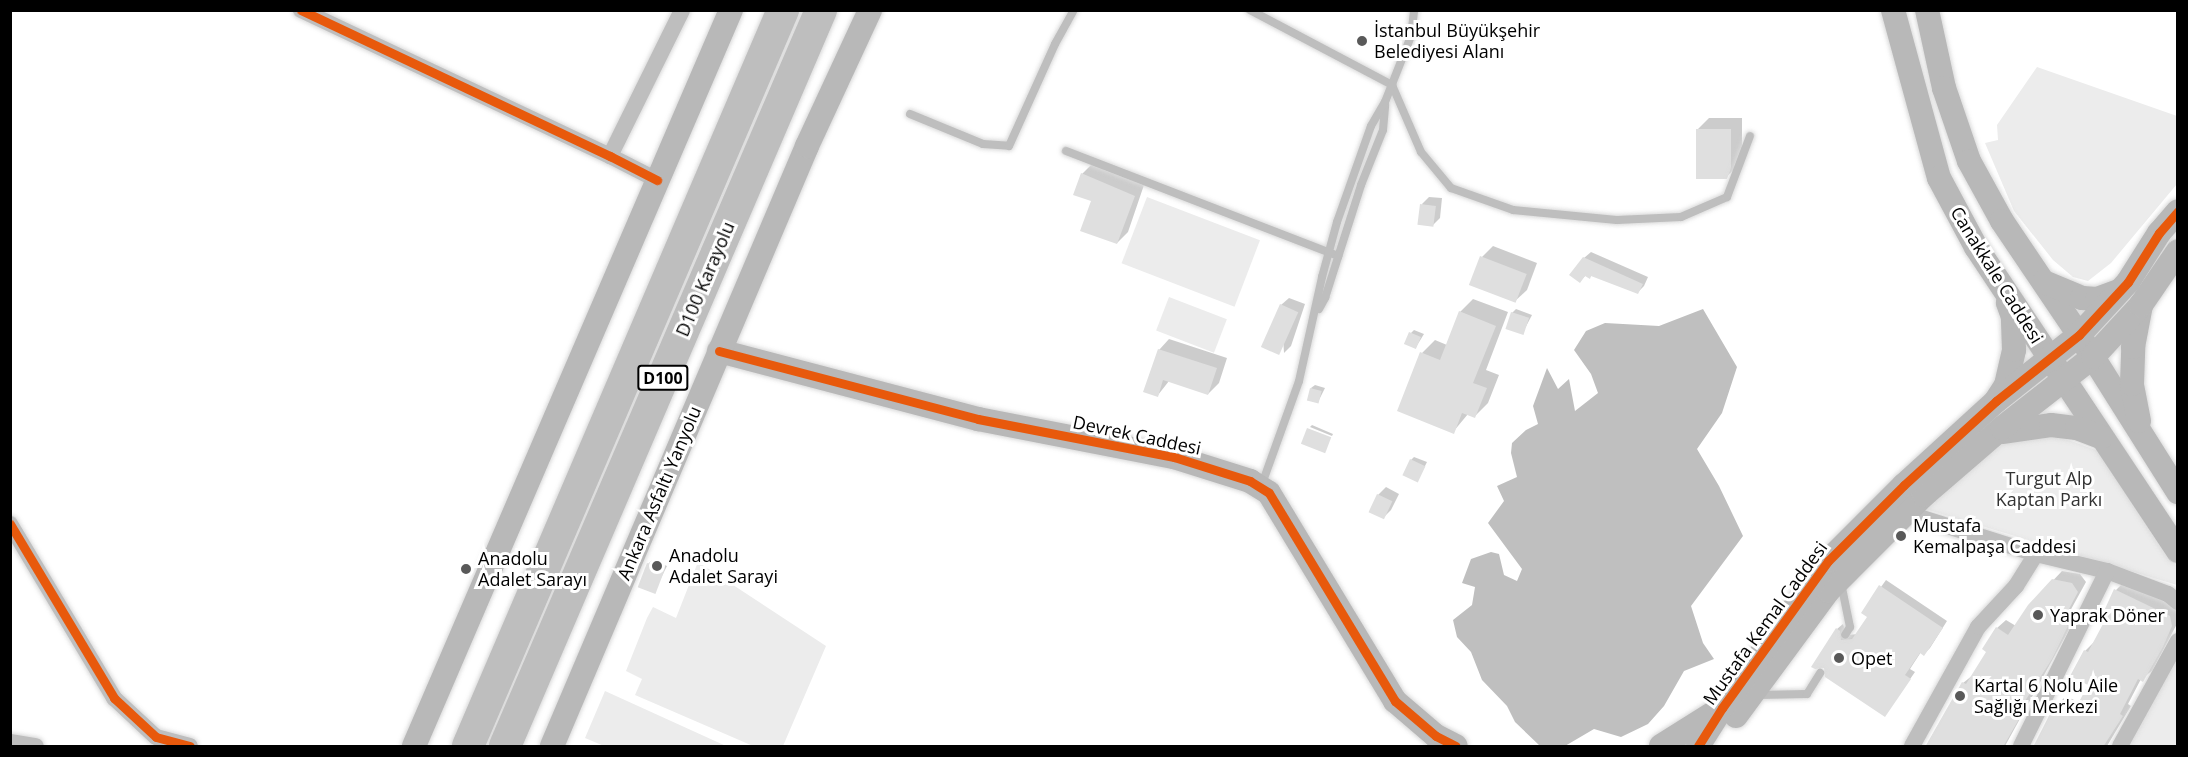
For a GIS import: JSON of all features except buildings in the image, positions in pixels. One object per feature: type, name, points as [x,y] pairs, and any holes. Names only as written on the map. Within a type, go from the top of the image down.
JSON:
[{"type":"highway","name":"D100 Karayolu","points":[[468,747],[783,10]]},
{"type":"highway","name":"D100 Karayolu","points":[[505,747],[821,10]]},
{"type":"main road","points":[[414,747],[731,10]]},
{"type":"main road","name":"Ankara Asfaltı Yanyolu","points":[[554,746],[807,146],[870,10]]},
{"type":"main road","name":"Canakkale Caddesi","points":[[1893,10],[1939,178],[1976,247],[2178,551]]},
{"type":"main road","name":"Canakkale Caddesi","points":[[1927,10],[1944,88],[1970,161],[2002,221],[2079,335],[2178,492]]},
{"type":"main road","name":"Mustafa Kemal Caddesi","points":[[1698,747],[1722,708],[1828,561],[1904,485],[1996,401],[2079,335],[2119,291],[2159,233],[2178,212]]},
{"type":"main road","name":"Mustafa Kemal Caddesi","points":[[1714,747],[1840,579],[1906,513],[1996,433],[2093,357],[2140,305],[2178,251]]},
{"type":"main road","points":[[2044,282],[2082,298],[2097,299],[2119,291]]},
{"type":"main road","points":[[1996,401],[2006,385],[2014,350],[2013,317],[2005,292]]},
{"type":"main road","points":[[2140,305],[2133,347],[2132,384],[2141,435]]},
{"type":"main road","name":"Devrek Caddesi","points":[[719,351],[978,419],[1174,457],[1250,481],[1269,494],[1395,701],[1436,736],[1456,747]]},
{"type":"main road","points":[[1996,433],[2051,425],[2077,428],[2107,446]]},
{"type":"main road","points":[[1660,747],[1722,708]]},
{"type":"street","points":[[301,10],[657,180]]},
{"type":"street","points":[[610,156],[681,10]]},
{"type":"street","points":[[1906,513],[2036,554],[2108,571],[2168,594],[2178,602]]},
{"type":"street","points":[[10,524],[114,699],[156,737],[190,747]]},
{"type":"street","points":[[1912,747],[1978,627],[2016,586],[2036,554]]},
{"type":"street","points":[[2022,747],[2108,571]]},
{"type":"street","points":[[2120,747],[2178,641]]},
{"type":"street","points":[[10,742],[36,747]]},
{"type":"lane","points":[[910,114],[983,144],[1009,146],[1055,44],[1074,10]]},
{"type":"lane","points":[[1250,10],[1392,85],[1421,152],[1451,188],[1513,210],[1617,220],[1681,217],[1727,197],[1750,136]]},
{"type":"lane","points":[[1260,488],[1299,381],[1329,252],[1371,126],[1385,102],[1411,36],[1414,10]]},
{"type":"lane","points":[[1315,314],[1325,298],[1360,185],[1383,130],[1385,102]]},
{"type":"lane","points":[[1066,152],[1338,256]]},
{"type":"lane","points":[[1840,579],[1850,627],[1845,634]]},
{"type":"lane","points":[[1751,696],[1807,694],[1820,673]]},
{"type":"green space","points":[[2037,67],[2177,116],[2177,184],[2111,263],[2088,281],[2073,277],[2053,260],[2014,211],[1985,143],[1998,140],[1997,125]]},
{"type":"green space","points":[[1147,197],[1260,240],[1235,307],[1122,263]]},
{"type":"green space","points":[[1169,297],[1227,319],[1214,353],[1156,331]]},
{"type":"green space","name":"Turgut Alp Kaptan Parkı","points":[[2026,436],[2063,438],[2101,452],[2177,567],[2177,585],[1922,508],[1983,446]]},
{"type":"green space","points":[[698,562],[826,646],[783,746],[753,746],[635,695],[642,679],[626,671],[647,618],[653,607],[676,618]]},
{"type":"green space","points":[[2177,652],[2177,746],[2125,746]]},
{"type":"green space","points":[[605,691],[726,746],[604,746],[585,738]]},
{"type":"shaded area","points":[[1703,309],[1737,367],[1722,413],[1697,449],[1719,486],[1743,536],[1691,606],[1703,643],[1714,659],[1684,671],[1664,706],[1648,724],[1621,737],[1594,729],[1565,746],[1540,746],[1515,722],[1507,706],[1482,680],[1471,652],[1457,637],[1453,620],[1472,605],[1475,587],[1462,583],[1471,559],[1491,552],[1499,554],[1504,575],[1517,581],[1522,569],[1488,523],[1504,501],[1497,486],[1517,477],[1511,453],[1512,443],[1526,430],[1538,424],[1533,406],[1547,368],[1558,389],[1569,379],[1575,411],[1598,393],[1591,374],[1574,350],[1586,331],[1605,323],[1659,326]]},
{"type":"cycle path","points":[[301,10],[657,180]]},
{"type":"cycle path","points":[[1698,746],[1722,708],[1828,561],[1904,485],[1996,401],[2079,335],[2128,282],[2159,233],[2178,211]]},
{"type":"cycle path","points":[[719,351],[978,419],[1174,457],[1250,481],[1269,493],[1395,701],[1436,736],[1456,746]]},
{"type":"cycle path","points":[[10,524],[114,698],[156,737],[190,746]]},
{"type":"place","name":"İstanbul Büyükşehir Belediyesi Alanı","points":[[1362,41]]},
{"type":"place","name":"Mustafa Kemalpaşa Caddesi","points":[[1901,536]]},
{"type":"place","name":"Anadolu Adalet Sarayi","points":[[657,566]]},
{"type":"place","name":"Anadolu Adalet Sarayı","points":[[466,569]]},
{"type":"place","name":"Yaprak Döner","points":[[2038,615]]},
{"type":"place","name":"Opet","points":[[1839,658]]},
{"type":"place","name":"Kartal 6 Nolu Aile Sağlığı Merkezi","points":[[1960,696]]}]
